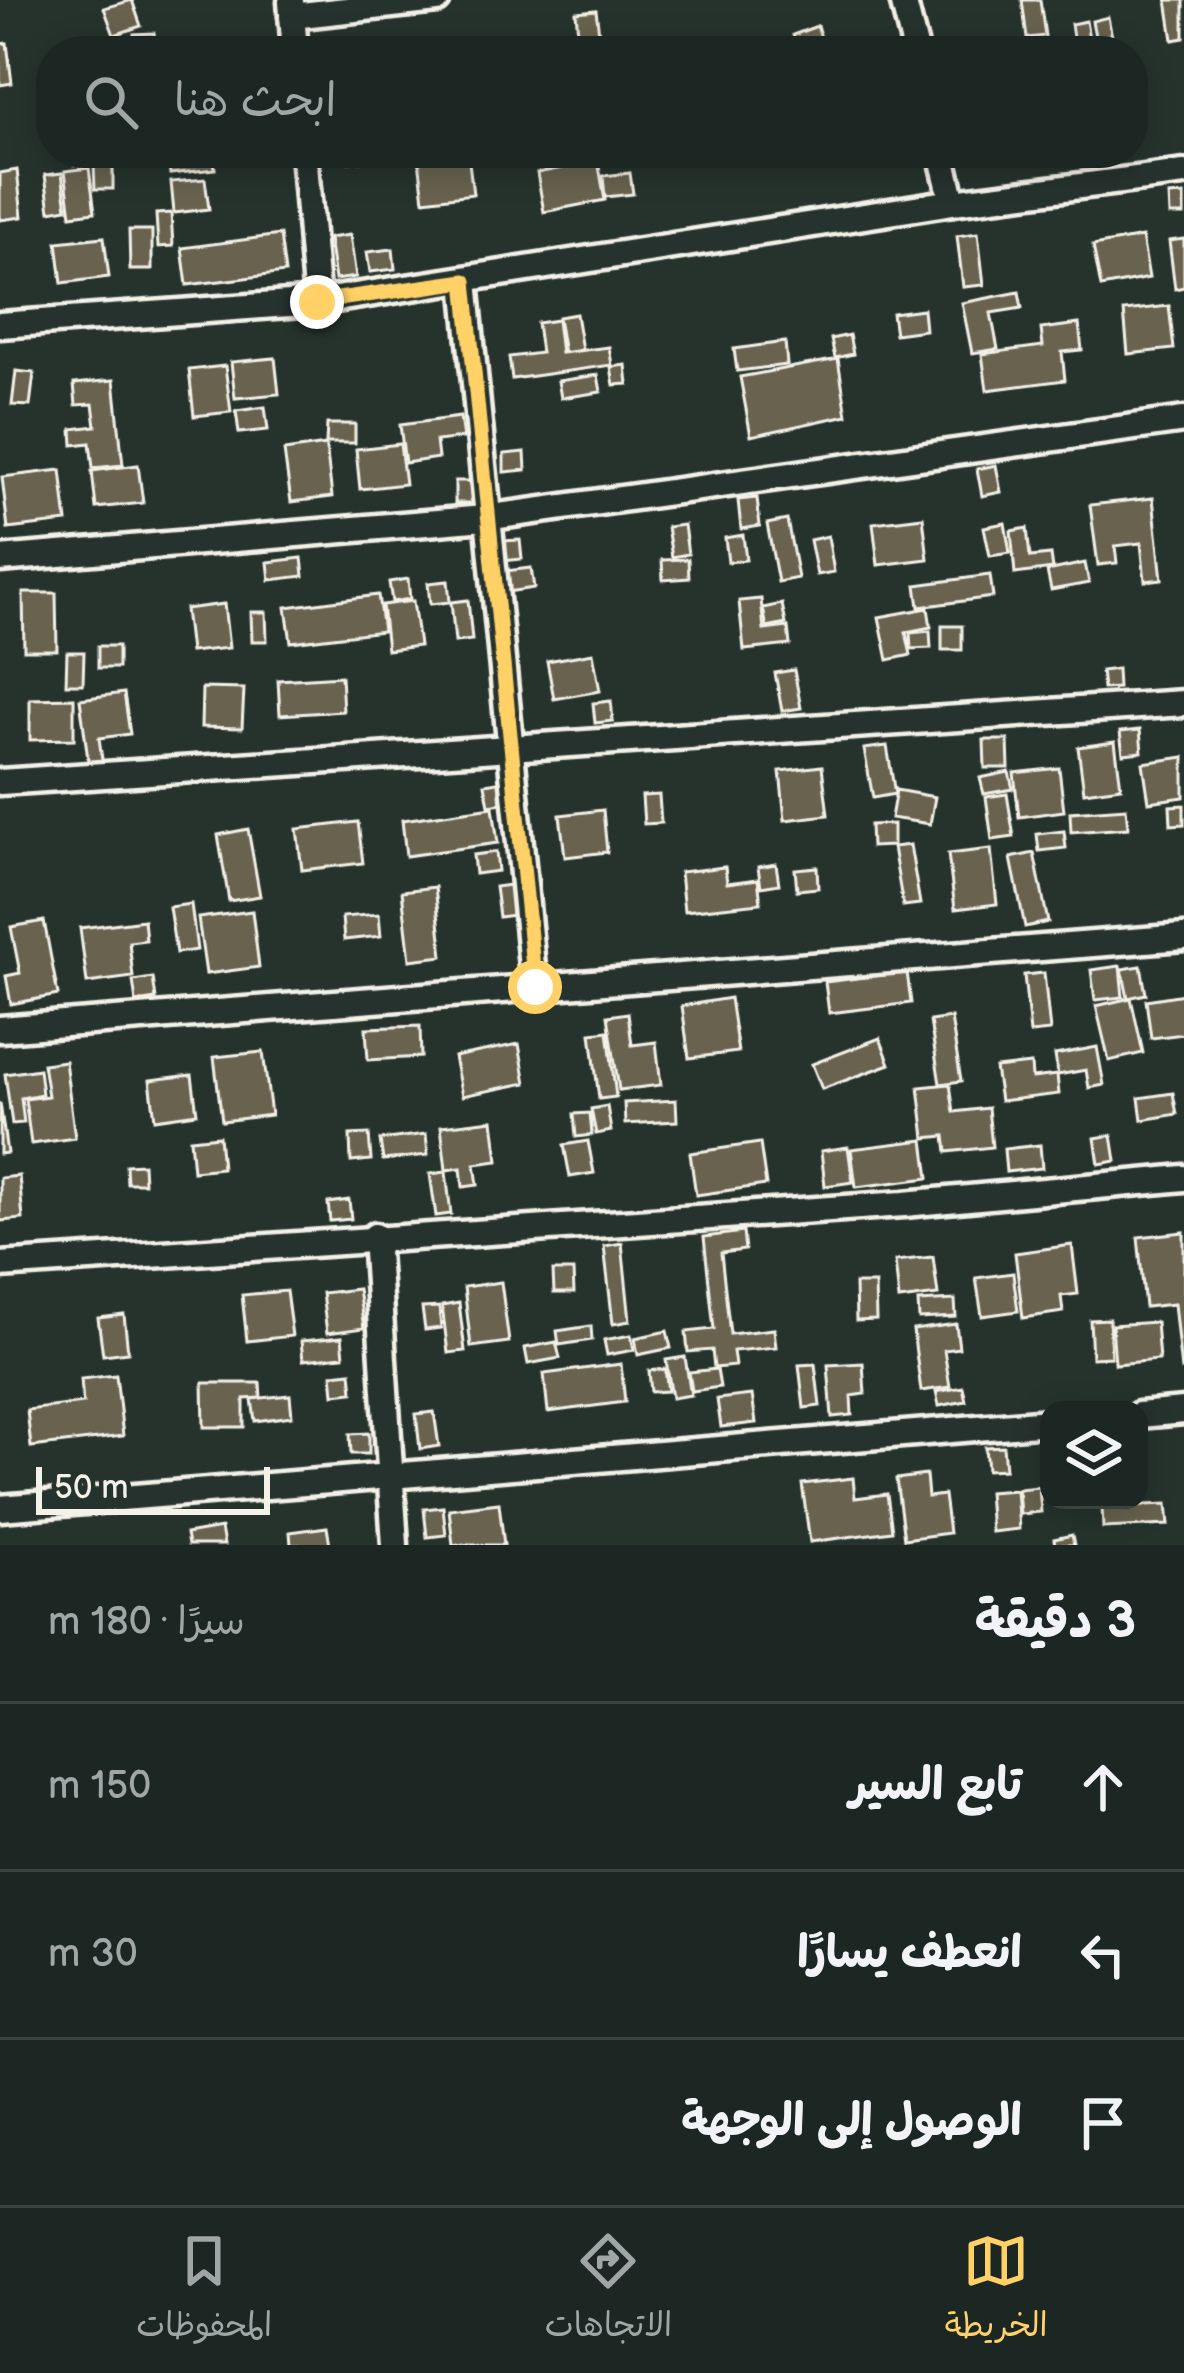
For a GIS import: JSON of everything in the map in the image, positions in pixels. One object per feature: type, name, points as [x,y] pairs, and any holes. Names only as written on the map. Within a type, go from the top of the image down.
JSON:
[{"type":"street","points":[[291,8],[436,0]]},
{"type":"street","points":[[903,0],[912,36]]},
{"type":"street","points":[[305,168],[317,302]]},
{"type":"street","points":[[945,168],[953,202]]},
{"type":"street","points":[[0,325],[317,302],[953,202],[1184,172]]},
{"type":"street","points":[[465,281],[535,987]]},
{"type":"street","points":[[0,559],[485,518],[1184,420]]},
{"type":"street","points":[[0,782],[1184,703]]},
{"type":"street","points":[[0,1029],[1184,937]]},
{"type":"street","points":[[0,1265],[376,1236],[904,1204],[1184,1178]]},
{"type":"street","points":[[376,1236],[395,1545]]},
{"type":"street","points":[[1148,1414],[1184,1411]]},
{"type":"street","points":[[0,1508],[1040,1423]]},
{"type":"building","points":[[132,0],[141,26],[114,35],[104,8]]},
{"type":"building","points":[[1022,0],[1040,0],[1045,36],[1027,36]]},
{"type":"building","points":[[1167,0],[1184,0],[1184,38],[1173,40]]},
{"type":"building","points":[[596,10],[599,33],[578,34],[576,12]]},
{"type":"building","points":[[1108,17],[1112,36],[1095,36],[1092,21]]},
{"type":"building","points":[[1086,21],[1089,36],[1073,36],[1071,24]]},
{"type":"building","points":[[817,26],[820,36],[793,36]]},
{"type":"building","points":[[7,43],[12,83],[0,85],[0,44]]},
{"type":"building","points":[[89,168],[95,212],[71,215],[65,171]]},
{"type":"building","points":[[94,168],[113,168],[113,189],[95,189]]},
{"type":"building","points":[[169,168],[215,169],[170,174]]},
{"type":"building","points":[[420,168],[470,168],[473,194],[424,200]]},
{"type":"building","points":[[599,168],[605,200],[544,212],[537,173]]},
{"type":"building","points":[[17,170],[22,217],[0,220],[0,173]]},
{"type":"building","points":[[62,173],[67,208],[50,211],[45,175]]},
{"type":"building","points":[[630,173],[633,194],[605,197],[603,176]]},
{"type":"building","points":[[205,179],[209,209],[174,213],[171,182]]},
{"type":"building","points":[[1184,195],[1184,215],[1170,215],[1169,196]]},
{"type":"building","points":[[171,213],[173,246],[158,247],[156,214]]},
{"type":"building","points":[[129,230],[152,230],[152,270],[130,270]]},
{"type":"building","points":[[978,233],[984,285],[963,287],[957,236]]},
{"type":"building","points":[[280,235],[285,273],[187,285],[182,248]]},
{"type":"building","points":[[350,235],[356,277],[335,280],[329,238]]},
{"type":"building","points":[[104,237],[109,277],[62,283],[57,242]]},
{"type":"building","points":[[1142,237],[1149,278],[1101,287],[1093,246]]},
{"type":"building","points":[[1184,239],[1184,287],[1175,289],[1169,241]]},
{"type":"building","points":[[393,249],[395,269],[370,272],[367,252]]},
{"type":"building","points":[[1019,292],[1022,308],[991,313],[998,349],[972,353],[962,303]]},
{"type":"building","points":[[1169,306],[1174,349],[1128,354],[1124,311]]},
{"type":"building","points":[[923,309],[925,330],[895,334],[892,313]]},
{"type":"building","points":[[576,314],[582,350],[564,354],[558,317]]},
{"type":"building","points":[[557,320],[561,353],[609,347],[612,365],[512,379],[509,357],[541,353],[537,323]]},
{"type":"building","points":[[1079,324],[1082,350],[1062,352],[1065,380],[987,390],[982,354],[1043,346],[1041,329]]},
{"type":"building","points":[[849,335],[853,354],[835,358],[831,339]]},
{"type":"building","points":[[785,342],[787,365],[737,371],[734,349]]},
{"type":"building","points":[[275,358],[279,394],[235,398],[231,362]]},
{"type":"building","points":[[838,359],[847,415],[751,436],[740,377]]},
{"type":"building","points":[[626,365],[628,384],[614,385],[611,367]]},
{"type":"building","points":[[225,366],[231,412],[194,416],[189,370]]},
{"type":"building","points":[[16,371],[34,373],[30,406],[12,405]]},
{"type":"building","points":[[598,375],[601,392],[561,398],[558,381]]},
{"type":"building","points":[[114,380],[123,465],[93,468],[90,443],[73,445],[72,429],[96,426],[93,404],[76,405],[74,384]]},
{"type":"building","points":[[265,407],[268,430],[239,433],[236,411]]},
{"type":"building","points":[[460,417],[463,438],[436,441],[438,458],[405,463],[400,425]]},
{"type":"building","points":[[327,424],[355,424],[355,443],[326,443]]},
{"type":"building","points":[[400,444],[405,484],[360,489],[356,449]]},
{"type":"building","points":[[326,445],[332,497],[291,502],[284,451]]},
{"type":"building","points":[[525,452],[526,470],[504,472],[504,454]]},
{"type":"building","points":[[138,465],[143,503],[96,508],[92,471]]},
{"type":"building","points":[[996,465],[1001,492],[982,496],[977,469]]},
{"type":"building","points":[[61,470],[67,522],[8,529],[2,477]]},
{"type":"building","points":[[455,481],[481,481],[480,503],[455,503]]},
{"type":"building","points":[[757,498],[760,526],[741,529],[738,500]]},
{"type":"building","points":[[1153,498],[1162,579],[1145,581],[1141,543],[1115,546],[1117,563],[1098,565],[1090,505]]},
{"type":"building","points":[[923,517],[928,559],[878,565],[873,523]]},
{"type":"building","points":[[787,520],[798,578],[778,582],[767,524]]},
{"type":"building","points":[[1005,523],[1010,553],[990,556],[984,527]]},
{"type":"building","points":[[684,525],[688,554],[672,557],[667,527]]},
{"type":"building","points":[[1027,528],[1030,557],[1051,555],[1053,569],[1015,574],[1011,531]]},
{"type":"building","points":[[743,535],[746,560],[728,562],[725,538]]},
{"type":"building","points":[[828,536],[834,572],[817,575],[810,540]]},
{"type":"building","points":[[520,540],[522,559],[502,561],[501,541]]},
{"type":"building","points":[[302,558],[304,576],[270,580],[268,562]]},
{"type":"building","points":[[688,559],[689,578],[663,580],[662,560]]},
{"type":"building","points":[[1085,563],[1089,583],[1051,590],[1047,571]]},
{"type":"building","points":[[531,568],[534,588],[507,592],[505,571]]},
{"type":"building","points":[[990,575],[993,597],[919,607],[916,585]]},
{"type":"building","points":[[408,579],[410,599],[392,602],[389,582]]},
{"type":"building","points":[[448,581],[450,602],[430,604],[428,583]]},
{"type":"building","points":[[23,593],[56,593],[57,650],[24,650]]},
{"type":"building","points":[[378,595],[383,631],[291,642],[286,607]]},
{"type":"building","points":[[761,599],[764,630],[788,627],[790,645],[744,650],[739,601]]},
{"type":"building","points":[[468,600],[472,640],[455,642],[451,602]]},
{"type":"building","points":[[413,601],[419,646],[387,650],[382,605]]},
{"type":"building","points":[[224,604],[229,648],[190,652],[185,609]]},
{"type":"building","points":[[782,604],[786,624],[767,628],[763,608]]},
{"type":"building","points":[[928,608],[931,627],[906,632],[911,655],[888,660],[879,617]]},
{"type":"building","points":[[251,612],[266,612],[267,641],[252,641]]},
{"type":"building","points":[[942,626],[962,626],[962,650],[942,650]]},
{"type":"building","points":[[930,631],[931,648],[911,649],[910,633]]},
{"type":"building","points":[[98,646],[118,646],[118,668],[98,668]]},
{"type":"building","points":[[67,652],[84,652],[83,684],[66,684]]},
{"type":"building","points":[[593,653],[600,691],[554,699],[547,661]]},
{"type":"building","points":[[1117,669],[1118,688],[1103,689],[1101,671]]},
{"type":"building","points":[[794,670],[801,708],[782,711],[775,673]]},
{"type":"building","points":[[341,676],[343,711],[280,715],[278,680]]},
{"type":"building","points":[[202,688],[244,689],[242,728],[201,727]]},
{"type":"building","points":[[124,693],[130,734],[99,738],[103,766],[89,767],[80,699]]},
{"type":"building","points":[[74,698],[74,739],[30,740],[30,699]]},
{"type":"building","points":[[611,701],[613,721],[595,723],[593,703]]},
{"type":"building","points":[[1140,730],[1142,752],[1123,754],[1120,732]]},
{"type":"building","points":[[984,740],[1008,740],[1009,768],[985,768]]},
{"type":"building","points":[[1115,742],[1121,787],[1084,792],[1078,747]]},
{"type":"building","points":[[887,746],[895,794],[873,798],[864,749]]},
{"type":"building","points":[[1184,757],[1184,797],[1149,802],[1143,763]]},
{"type":"building","points":[[822,766],[828,815],[785,820],[780,771]]},
{"type":"building","points":[[1059,768],[1064,811],[1019,817],[1014,773]]},
{"type":"building","points":[[1009,772],[1013,789],[984,794],[980,778]]},
{"type":"building","points":[[504,781],[508,802],[489,805],[485,784]]},
{"type":"building","points":[[896,790],[935,797],[930,824],[891,818]]},
{"type":"building","points":[[1007,794],[1014,837],[992,840],[986,797]]},
{"type":"building","points":[[659,795],[661,823],[644,824],[642,796]]},
{"type":"building","points":[[1184,805],[1184,824],[1171,825],[1170,806]]},
{"type":"building","points":[[493,807],[498,843],[406,856],[402,820]]},
{"type":"building","points":[[1126,808],[1128,828],[1071,832],[1070,812]]},
{"type":"building","points":[[603,810],[607,852],[565,857],[560,815]]},
{"type":"building","points":[[358,822],[363,863],[302,870],[297,829]]},
{"type":"building","points":[[893,824],[893,846],[871,847],[870,825]]},
{"type":"building","points":[[248,829],[260,896],[229,901],[218,835]]},
{"type":"building","points":[[1064,831],[1066,848],[1039,851],[1037,834]]},
{"type":"building","points":[[910,845],[920,904],[903,906],[893,847]]},
{"type":"building","points":[[991,849],[997,904],[955,909],[948,854]]},
{"type":"building","points":[[496,852],[498,871],[475,874],[473,855]]},
{"type":"building","points":[[1034,853],[1048,922],[1025,927],[1011,858]]},
{"type":"building","points":[[776,864],[779,884],[761,887],[758,867]]},
{"type":"building","points":[[725,867],[727,883],[758,879],[761,903],[684,911],[680,872]]},
{"type":"building","points":[[817,867],[818,888],[797,890],[795,869]]},
{"type":"building","points":[[517,884],[521,914],[499,917],[495,887]]},
{"type":"building","points":[[435,887],[443,956],[410,960],[402,891]]},
{"type":"building","points":[[191,904],[197,950],[176,953],[169,907]]},
{"type":"building","points":[[252,911],[259,967],[206,974],[198,918]]},
{"type":"building","points":[[379,914],[381,936],[344,940],[342,917]]},
{"type":"building","points":[[144,920],[146,940],[129,942],[133,977],[87,983],[80,928]]},
{"type":"building","points":[[44,921],[58,995],[11,1004],[6,976],[20,973],[11,927]]},
{"type":"building","points":[[1120,966],[1123,997],[1095,1000],[1091,970]]},
{"type":"building","points":[[1141,966],[1146,994],[1128,998],[1122,969]]},
{"type":"building","points":[[907,972],[911,1003],[829,1013],[825,982]]},
{"type":"building","points":[[1044,973],[1050,1031],[1030,1033],[1024,975]]},
{"type":"building","points":[[153,978],[156,999],[136,1002],[133,981]]},
{"type":"building","points":[[1184,994],[1184,1034],[1151,1038],[1146,1000]]},
{"type":"building","points":[[730,998],[738,1052],[689,1058],[682,1006]]},
{"type":"building","points":[[1131,998],[1143,1053],[1109,1061],[1096,1006]]},
{"type":"building","points":[[628,1013],[632,1045],[656,1042],[661,1085],[619,1090],[608,1016]]},
{"type":"building","points":[[951,1018],[961,1081],[940,1084],[930,1021]]},
{"type":"building","points":[[420,1026],[421,1057],[368,1060],[366,1028]]},
{"type":"building","points":[[608,1031],[616,1097],[599,1099],[591,1033]]},
{"type":"building","points":[[880,1038],[890,1064],[822,1089],[812,1064]]},
{"type":"building","points":[[519,1044],[526,1083],[462,1096],[454,1057]]},
{"type":"building","points":[[1097,1047],[1104,1085],[1089,1088],[1086,1070],[1058,1075],[1055,1055]]},
{"type":"building","points":[[263,1052],[271,1115],[222,1121],[214,1057]]},
{"type":"building","points":[[65,1061],[75,1138],[31,1144],[25,1099],[48,1096],[43,1064]]},
{"type":"building","points":[[1031,1064],[1032,1078],[1057,1075],[1059,1094],[1000,1101],[995,1068]]},
{"type":"building","points":[[39,1069],[42,1094],[21,1098],[24,1123],[12,1124],[5,1074]]},
{"type":"building","points":[[192,1075],[197,1113],[155,1119],[150,1080]]},
{"type":"building","points":[[950,1084],[954,1112],[988,1108],[992,1147],[947,1152],[945,1136],[925,1138],[919,1087]]},
{"type":"building","points":[[1173,1093],[1177,1114],[1142,1120],[1139,1098]]},
{"type":"building","points":[[676,1100],[677,1121],[625,1124],[624,1103]]},
{"type":"building","points":[[0,1103],[7,1153],[0,1154]]},
{"type":"building","points":[[607,1106],[611,1131],[596,1134],[591,1109]]},
{"type":"building","points":[[590,1113],[592,1135],[576,1137],[574,1114]]},
{"type":"building","points":[[493,1120],[498,1161],[475,1164],[478,1185],[463,1187],[461,1168],[446,1170],[441,1126]]},
{"type":"building","points":[[369,1134],[371,1160],[351,1162],[350,1135]]},
{"type":"building","points":[[426,1134],[428,1155],[383,1160],[380,1140]]},
{"type":"building","points":[[1112,1135],[1116,1161],[1099,1164],[1095,1138]]},
{"type":"building","points":[[219,1136],[222,1168],[193,1171],[190,1139]]},
{"type":"building","points":[[924,1140],[929,1178],[856,1187],[851,1149]]},
{"type":"building","points":[[588,1141],[594,1173],[570,1177],[564,1145]]},
{"type":"building","points":[[760,1143],[766,1185],[696,1195],[690,1153]]},
{"type":"building","points":[[1040,1145],[1042,1168],[1006,1172],[1004,1149]]},
{"type":"building","points":[[848,1147],[853,1182],[825,1186],[821,1151]]},
{"type":"building","points":[[143,1164],[144,1183],[127,1183],[126,1165]]},
{"type":"building","points":[[446,1172],[451,1214],[436,1216],[430,1174]]},
{"type":"building","points":[[19,1176],[23,1219],[0,1221],[0,1178]]},
{"type":"building","points":[[349,1200],[351,1219],[330,1221],[328,1203]]},
{"type":"building","points":[[743,1232],[745,1250],[721,1253],[730,1334],[774,1329],[776,1347],[733,1351],[735,1366],[714,1368],[712,1350],[688,1352],[686,1332],[714,1329],[704,1237]]},
{"type":"building","points":[[1184,1232],[1181,1370],[1174,1304],[1145,1307],[1138,1237]]},
{"type":"building","points":[[622,1243],[630,1321],[613,1324],[604,1246]]},
{"type":"building","points":[[1072,1245],[1078,1294],[1061,1296],[1063,1312],[1023,1318],[1015,1253]]},
{"type":"building","points":[[933,1257],[938,1295],[899,1300],[895,1261]]},
{"type":"building","points":[[553,1271],[573,1271],[574,1293],[554,1293]]},
{"type":"building","points":[[1013,1273],[1018,1311],[982,1316],[976,1278]]},
{"type":"building","points":[[501,1282],[509,1342],[471,1347],[464,1287]]},
{"type":"building","points":[[855,1284],[875,1284],[876,1320],[856,1321]]},
{"type":"building","points":[[358,1289],[364,1328],[327,1333],[322,1293]]},
{"type":"building","points":[[286,1291],[292,1336],[247,1341],[242,1295]]},
{"type":"building","points":[[955,1300],[956,1317],[919,1319],[918,1302]]},
{"type":"building","points":[[459,1303],[465,1351],[448,1353],[442,1306]]},
{"type":"building","points":[[439,1307],[441,1328],[425,1330],[422,1308]]},
{"type":"building","points":[[124,1315],[128,1352],[103,1355],[98,1318]]},
{"type":"building","points":[[1109,1319],[1111,1357],[1092,1358],[1090,1320]]},
{"type":"building","points":[[1156,1322],[1159,1360],[1115,1364],[1112,1325]]},
{"type":"building","points":[[956,1324],[959,1348],[944,1350],[950,1387],[921,1391],[913,1330]]},
{"type":"building","points":[[591,1326],[592,1340],[559,1345],[557,1331]]},
{"type":"building","points":[[667,1331],[671,1348],[638,1355],[635,1338]]},
{"type":"building","points":[[631,1335],[634,1350],[607,1355],[604,1340]]},
{"type":"building","points":[[342,1337],[344,1356],[303,1360],[301,1341]]},
{"type":"building","points":[[556,1342],[560,1358],[528,1364],[525,1348]]},
{"type":"building","points":[[685,1357],[691,1395],[672,1398],[666,1360]]},
{"type":"building","points":[[863,1363],[865,1394],[851,1396],[852,1415],[832,1417],[828,1365]]},
{"type":"building","points":[[621,1364],[625,1402],[548,1412],[544,1374]]},
{"type":"building","points":[[815,1364],[820,1406],[804,1408],[799,1365]]},
{"type":"building","points":[[665,1369],[668,1391],[651,1392],[649,1371]]},
{"type":"building","points":[[717,1369],[720,1387],[692,1391],[689,1372]]},
{"type":"building","points":[[351,1372],[353,1392],[334,1394],[332,1374]]},
{"type":"building","points":[[116,1375],[123,1436],[31,1447],[27,1410],[83,1403],[81,1379]]},
{"type":"building","points":[[203,1383],[260,1383],[261,1398],[244,1399],[244,1427],[204,1427]]},
{"type":"building","points":[[963,1387],[966,1401],[939,1406],[936,1392]]},
{"type":"building","points":[[290,1395],[292,1416],[255,1421],[252,1399]]},
{"type":"building","points":[[752,1395],[756,1423],[721,1427],[717,1399]]},
{"type":"building","points":[[434,1412],[439,1446],[420,1449],[416,1414]]},
{"type":"building","points":[[369,1433],[369,1454],[351,1454],[350,1434]]},
{"type":"building","points":[[1003,1446],[1005,1469],[987,1470],[985,1447]]},
{"type":"building","points":[[926,1475],[928,1497],[944,1495],[949,1533],[904,1539],[896,1479]]},
{"type":"building","points":[[853,1478],[855,1498],[887,1494],[892,1531],[810,1542],[802,1484]]},
{"type":"building","points":[[1039,1487],[1041,1512],[1020,1514],[1018,1489]]},
{"type":"building","points":[[1016,1490],[1019,1529],[991,1532],[988,1492]]},
{"type":"building","points":[[499,1503],[504,1545],[453,1545],[449,1509]]},
{"type":"building","points":[[1167,1504],[1169,1525],[1103,1528],[1102,1509],[1148,1509],[1148,1505]]},
{"type":"building","points":[[443,1507],[446,1535],[427,1537],[424,1509]]},
{"type":"building","points":[[327,1527],[330,1545],[291,1545],[290,1532]]},
{"type":"building","points":[[221,1528],[224,1545],[188,1545],[186,1534]]},
{"type":"building","points":[[1072,1535],[1074,1545],[1055,1545],[1054,1539]]},
{"type":"route","points":[[317,302],[465,281],[535,987]]}]
